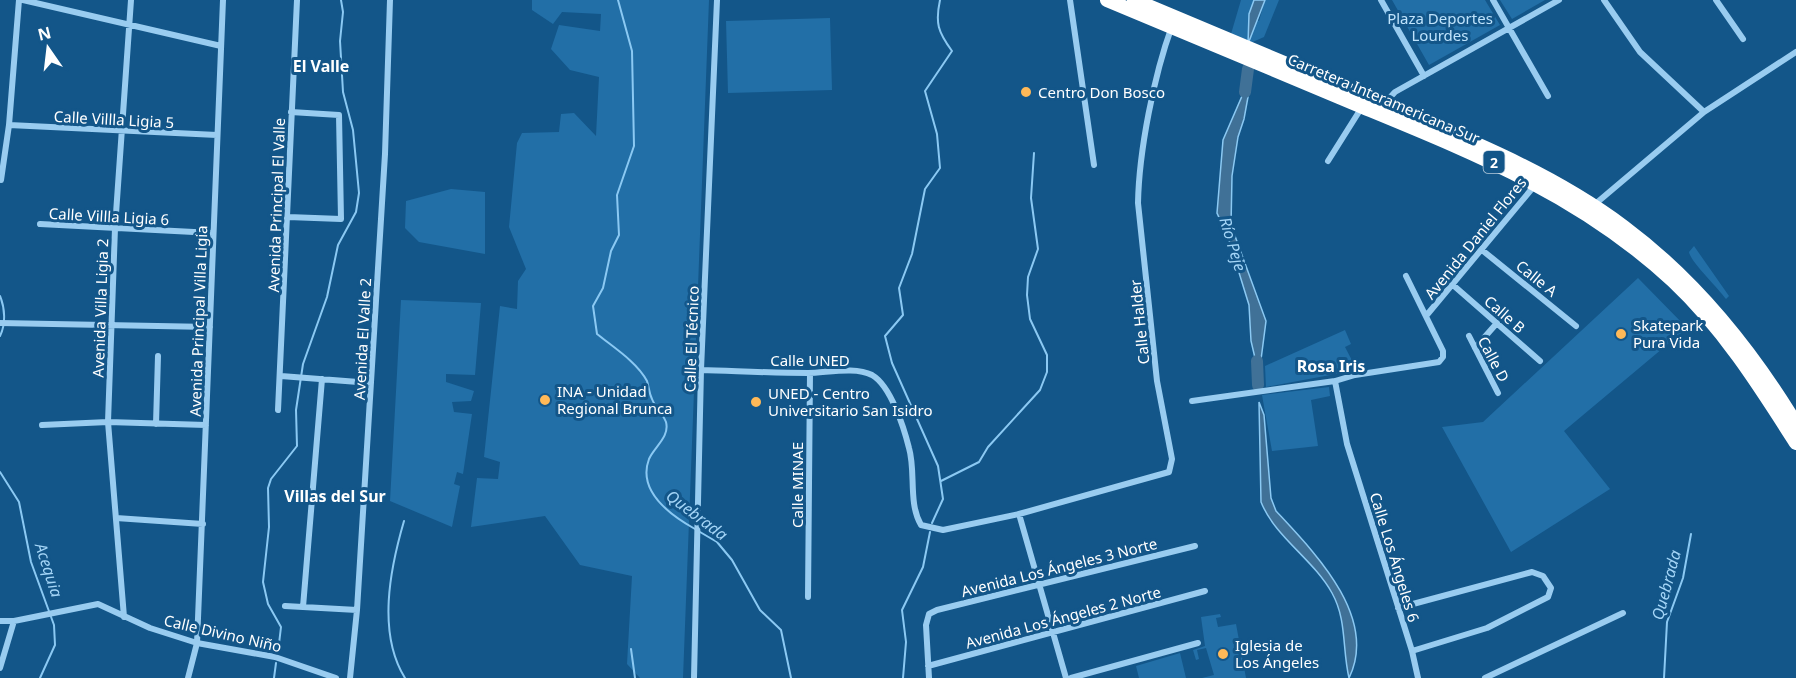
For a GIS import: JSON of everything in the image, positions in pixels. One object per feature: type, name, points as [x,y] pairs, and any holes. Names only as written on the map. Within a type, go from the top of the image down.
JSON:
[{"type":"highway","name":"Carretera Interamericana Sur","points":[[1107,0],[1173,22],[1384,105],[1594,205],[1667,262],[1716,312],[1774,387],[1796,424]]},
{"type":"highway","name":"Carretera Interamericana Sur","points":[[1134,0],[1173,22],[1343,99],[1539,178],[1645,257],[1680,289],[1746,365],[1796,443]]},
{"type":"highway","points":[[1645,257],[1660,263],[1711,313],[1716,312]]},
{"type":"street","points":[[1,180],[9,125],[21,0],[221,46]]},
{"type":"street","name":"Avenida Villa Ligia 2","points":[[124,617],[108,422],[115,228],[131,0]]},
{"type":"street","name":"Avenida Principal Villa Ligia","points":[[188,678],[197,643],[224,0]]},
{"type":"street","name":"Avenida Principal El Valle","points":[[278,410],[297,0]]},
{"type":"street","name":"Avenida El Valle 2","points":[[350,678],[357,610],[385,154],[390,0]]},
{"type":"street","name":"Calle El Técnico","points":[[694,678],[702,370],[717,0]]},
{"type":"street","points":[[1070,0],[1094,165]]},
{"type":"street","points":[[1381,0],[1424,76]]},
{"type":"street","points":[[1492,0],[1548,96]]},
{"type":"street","points":[[1343,99],[1354,98],[1371,105],[1384,105],[1395,92],[1559,0]]},
{"type":"street","points":[[1604,0],[1640,52],[1704,112]]},
{"type":"street","points":[[1716,0],[1743,39]]},
{"type":"street","name":"Calle Halder","points":[[1019,514],[1169,472],[1172,467],[1157,381],[1138,203],[1139,180],[1157,71],[1173,22]]},
{"type":"street","points":[[1594,205],[1704,112],[1796,52]]},
{"type":"street","points":[[1384,105],[1390,113],[1401,117],[1404,124]]},
{"type":"street","points":[[1328,161],[1362,106]]},
{"type":"street","points":[[288,217],[341,219],[339,115],[291,112]]},
{"type":"street","name":"Calle Villla Ligia 5","points":[[9,125],[217,135]]},
{"type":"street","name":"Avenida Daniel Flores","points":[[1426,316],[1454,285],[1539,178]]},
{"type":"street","name":"Calle Villla Ligia 6","points":[[40,224],[213,233]]},
{"type":"street","name":"Calle A","points":[[1482,250],[1576,326]]},
{"type":"street","points":[[1192,401],[1335,381],[1355,375],[1439,362],[1443,357],[1443,351],[1406,276]]},
{"type":"street","name":"Calle B","points":[[1454,285],[1540,361]]},
{"type":"street","points":[[0,323],[210,327]]},
{"type":"street","points":[[1475,348],[1497,323]]},
{"type":"street","name":"Calle D","points":[[1468,336],[1498,393]]},
{"type":"street","points":[[156,423],[158,356]]},
{"type":"street","name":"Calle UNED","points":[[702,370],[871,374],[881,384],[898,414],[910,452],[915,516],[921,525],[943,530],[1019,514]]},
{"type":"street","name":"Calle MINAE","points":[[808,597],[810,373]]},
{"type":"street","points":[[280,376],[371,383]]},
{"type":"street","points":[[303,607],[322,379]]},
{"type":"street","name":"Calle Los Ángeles 6","points":[[1335,381],[1347,444],[1412,651],[1418,678]]},
{"type":"street","points":[[42,425],[108,422],[206,425]]},
{"type":"street","points":[[1019,514],[1066,678]]},
{"type":"street","points":[[116,518],[203,524]]},
{"type":"street","name":"Avenida Los Ángeles 3 Norte","points":[[928,666],[926,625],[929,614],[1195,546]]},
{"type":"street","points":[[1398,608],[1532,572],[1543,576],[1551,588],[1548,597],[1487,628],[1412,651]]},
{"type":"street","name":"Avenida Los Ángeles 2 Norte","points":[[928,666],[1205,591]]},
{"type":"street","name":"Calle Divino Niño","points":[[0,621],[14,621],[98,604],[124,617],[197,643],[275,657],[336,678]]},
{"type":"street","points":[[285,606],[357,610]]},
{"type":"street","points":[[1485,678],[1623,614]]},
{"type":"street","points":[[0,668],[14,621]]},
{"type":"street","points":[[1071,678],[1198,643]]},
{"type":"street","points":[[928,666],[929,678]]},
{"type":"green space","points":[[532,0],[709,0],[683,678],[640,678],[627,664],[632,576],[580,565],[545,516],[471,527],[477,478],[498,479],[500,462],[484,457],[500,306],[517,309],[518,281],[526,269],[509,227],[517,143],[522,133],[559,132],[561,114],[574,113],[596,136],[599,77],[570,70],[551,49],[559,25],[600,31],[601,14],[562,12],[553,24],[532,10]]},
{"type":"green space","points":[[1241,0],[1254,0],[1249,14],[1259,21],[1265,0],[1279,0],[1264,37],[1248,44],[1231,34]]},
{"type":"green space","name":"Plaza Deportes Lourdes","points":[[1392,0],[1485,0],[1500,25],[1429,65]]},
{"type":"green space","points":[[1500,0],[1545,0],[1512,19]]},
{"type":"green space","points":[[830,18],[832,90],[728,93],[726,21]]},
{"type":"green space","points":[[451,189],[485,192],[485,254],[419,242],[405,228],[406,201]]},
{"type":"green space","points":[[1694,246],[1729,296],[1726,299],[1691,256],[1689,252]]},
{"type":"green space","points":[[1638,278],[1687,328],[1564,431],[1610,489],[1511,552],[1442,427],[1483,422]]},
{"type":"green space","points":[[401,300],[481,303],[475,375],[446,374],[446,382],[474,391],[471,401],[452,402],[454,412],[472,414],[463,474],[457,472],[454,484],[460,486],[452,527],[390,501]]},
{"type":"green space","points":[[1345,330],[1351,344],[1345,347],[1357,370],[1266,387],[1265,366]]},
{"type":"green space","points":[[1329,387],[1330,396],[1311,400],[1318,446],[1272,451],[1262,395]]},
{"type":"green space","points":[[1220,614],[1221,617],[1216,618],[1218,627],[1236,624],[1246,678],[1202,678],[1214,675],[1206,648],[1197,650],[1199,659],[1196,660],[1193,650],[1205,646],[1201,617]]},
{"type":"green space","points":[[1180,653],[1186,678],[1139,678],[1136,666]]},
{"type":"water","points":[[1254,0],[1265,0],[1248,44],[1249,14]]},
{"type":"water","points":[[1248,77],[1250,86],[1232,176],[1231,225],[1266,321],[1259,375],[1251,341],[1249,305],[1228,237],[1217,213],[1223,140],[1242,96],[1242,83]]},
{"type":"water","points":[[1259,402],[1264,415],[1271,498],[1276,511],[1324,566],[1349,609],[1356,632],[1356,655],[1349,678],[1340,613],[1332,593],[1315,569],[1275,526],[1261,502]]},
{"type":"waterway","points":[[278,652],[281,627],[268,604],[263,582],[269,527],[268,488],[271,479],[297,446],[296,410],[303,364],[327,297],[338,245],[356,212],[359,193],[353,130],[343,92],[340,41],[343,12],[341,0]]},
{"type":"waterway","name":"Quebrada","points":[[618,0],[632,51],[634,146],[617,195],[619,235],[611,251],[603,288],[593,306],[597,334],[631,361],[647,381],[651,397],[665,419],[667,427],[664,437],[649,459],[648,481],[658,501],[676,517],[695,529]]},
{"type":"waterway","name":"Quebrada","points":[[932,523],[943,499],[938,466],[892,363],[885,336],[903,315],[899,288],[912,254],[925,189],[940,168],[937,134],[925,91],[952,51],[939,27],[940,0]]},
{"type":"waterway","name":"Río Peje","points":[[1245,92],[1248,69]]},
{"type":"waterway","name":"Quebrada","points":[[941,481],[979,462],[988,447],[1040,390],[1047,372],[1047,355],[1030,319],[1027,295],[1028,277],[1038,249],[1031,198],[1034,153]]},
{"type":"waterway","name":"Acequia","points":[[0,296],[4,316],[0,336]]},
{"type":"waterway","name":"Río Peje","points":[[1257,361],[1258,385]]},
{"type":"waterway","name":"Acequia","points":[[0,472],[19,502],[31,562],[54,625],[55,645],[40,678]]},
{"type":"waterway","name":"Quebrada","points":[[404,521],[394,559],[389,621],[396,660],[405,678]]},
{"type":"waterway","name":"Quebrada","points":[[700,532],[717,542],[732,560],[760,610],[781,630],[791,678]]},
{"type":"waterway","name":"Acequia","points":[[903,678],[906,642],[902,610],[923,567],[930,532]]},
{"type":"waterway","name":"Quebrada","points":[[1664,678],[1667,622],[1683,578],[1691,534]]},
{"type":"waterway","name":"Quebrada","points":[[631,649],[635,678]]},
{"type":"waterway","points":[[274,678],[276,663]]},
{"type":"place","name":"Centro Don Bosco","points":[[1026,92]]},
{"type":"place","name":"Skatepark Pura Vida","points":[[1621,334]]},
{"type":"place","name":"INA - Unidad Regional Brunca","points":[[545,400]]},
{"type":"place","name":"UNED - Centro Universitario San Isidro","points":[[756,402]]},
{"type":"place","name":"Iglesia de Los Ángeles","points":[[1223,654]]},
{"type":"district","name":"El Valle","points":[[321,66]]},
{"type":"district","name":"Rosa Iris","points":[[1331,366]]},
{"type":"district","name":"Villas del Sur","points":[[335,496]]}]
